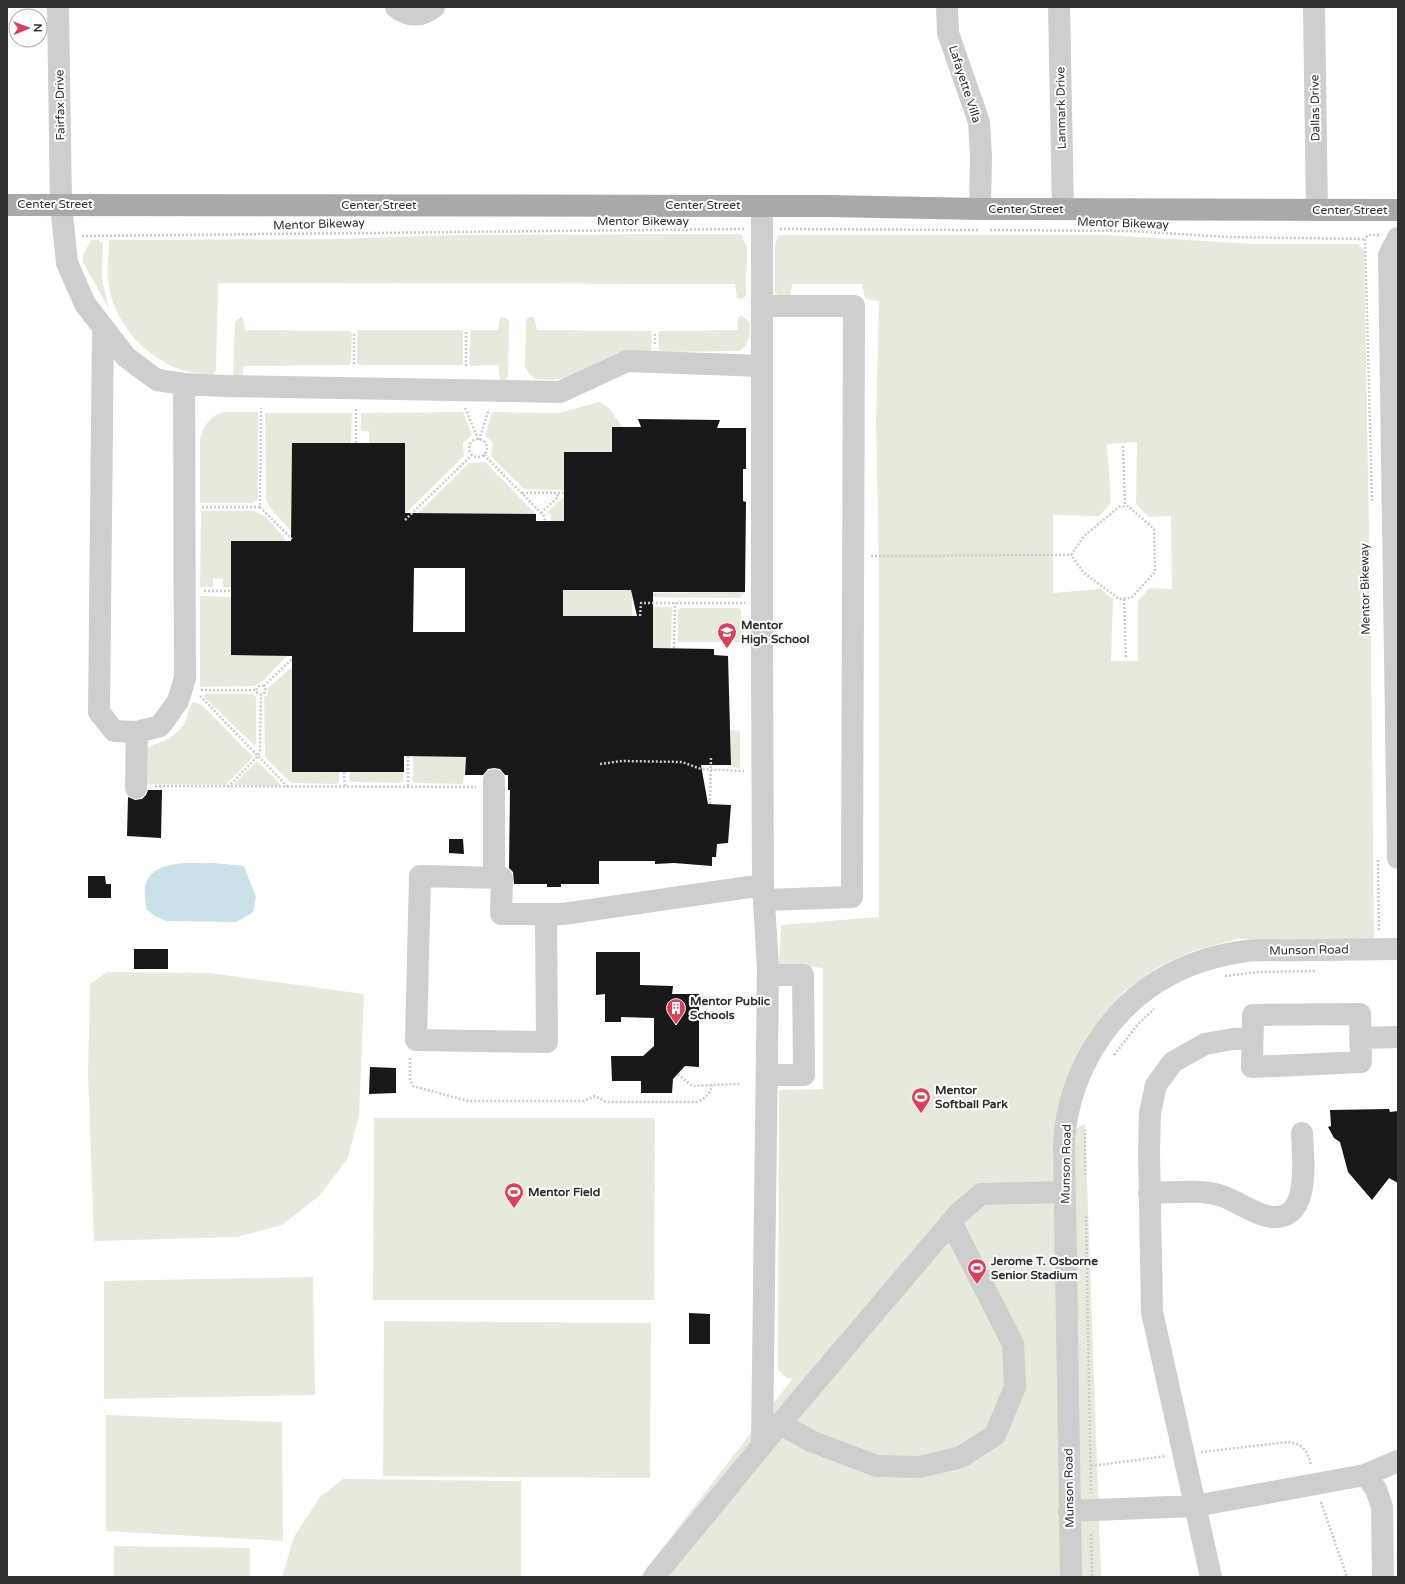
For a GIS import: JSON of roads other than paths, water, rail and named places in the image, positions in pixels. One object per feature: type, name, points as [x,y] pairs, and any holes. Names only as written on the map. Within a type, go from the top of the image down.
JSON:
[{"type":"main road","name":"Center Street","points":[[7,204],[762,206],[980,209],[1398,210]]},
{"type":"street","name":"Fairfax Drive","points":[[58,7],[61,204],[67,263],[85,304],[126,357],[157,380],[184,384],[225,386],[560,392],[627,361],[762,366]]},
{"type":"street","points":[[396,7],[407,14],[418,15],[434,7]]},
{"type":"street","name":"Lafayette Villa","points":[[947,7],[948,33],[979,122],[982,157],[980,209]]},
{"type":"street","name":"Lanmark Drive","points":[[1059,7],[1063,209]]},
{"type":"street","name":"Dallas Drive","points":[[1314,7],[1317,210]]},
{"type":"street","points":[[762,206],[764,893],[768,976],[762,1445]]},
{"type":"street","points":[[1388,856],[1398,814],[1389,255],[1398,238]]},
{"type":"street","points":[[546,915],[547,1042],[416,1040],[420,876],[502,878],[501,914],[563,914],[764,893],[852,897],[854,306],[762,306]]},
{"type":"street","points":[[103,327],[99,712],[114,731],[137,732],[160,726],[178,701],[185,678],[184,384]]},
{"type":"street","points":[[136,787],[137,732]]},
{"type":"street","points":[[494,784],[494,878]]},
{"type":"street","name":"Munson Road","points":[[1071,1577],[1064,1192],[1065,1126],[1079,1074],[1092,1048],[1122,1008],[1138,995],[1182,967],[1248,951],[1398,949]]},
{"type":"street","points":[[767,1075],[804,1075],[803,975],[768,976]]},
{"type":"street","points":[[1360,1014],[1360,1038],[1361,1062],[1252,1067],[1253,1015],[1360,1014]]},
{"type":"street","points":[[1360,1038],[1398,1037]]},
{"type":"street","points":[[1211,1577],[1152,1312],[1150,1113],[1156,1085],[1174,1062],[1205,1044],[1233,1039],[1252,1038]]},
{"type":"street","points":[[1150,1193],[1199,1192],[1220,1195],[1267,1216],[1278,1217],[1288,1214],[1294,1209],[1302,1194],[1302,1133]]},
{"type":"street","points":[[654,1577],[762,1445],[958,1214],[981,1194],[1064,1192]]},
{"type":"street","points":[[780,1424],[813,1442],[877,1466],[920,1467],[961,1457],[996,1436],[1015,1387],[1013,1344],[951,1222]]},
{"type":"street","points":[[1070,1511],[1195,1506],[1365,1475],[1398,1461]]},
{"type":"street","points":[[1365,1475],[1376,1489],[1382,1506],[1383,1577]]},
{"type":"water","points":[[214,863],[244,866],[256,897],[253,912],[237,922],[166,921],[155,916],[146,909],[145,887],[149,878],[155,871],[174,864]]},
{"type":"place","name":"Mentor High School","points":[[727,649]]},
{"type":"place","name":"Mentor Public Schools","points":[[676,1025]]},
{"type":"place","name":"Mentor Softball Park","points":[[921,1114]]},
{"type":"place","name":"Mentor Field","points":[[514,1209]]},
{"type":"place","name":"Jerome T. Osborne Senior Stadium","points":[[977,1285]]}]
